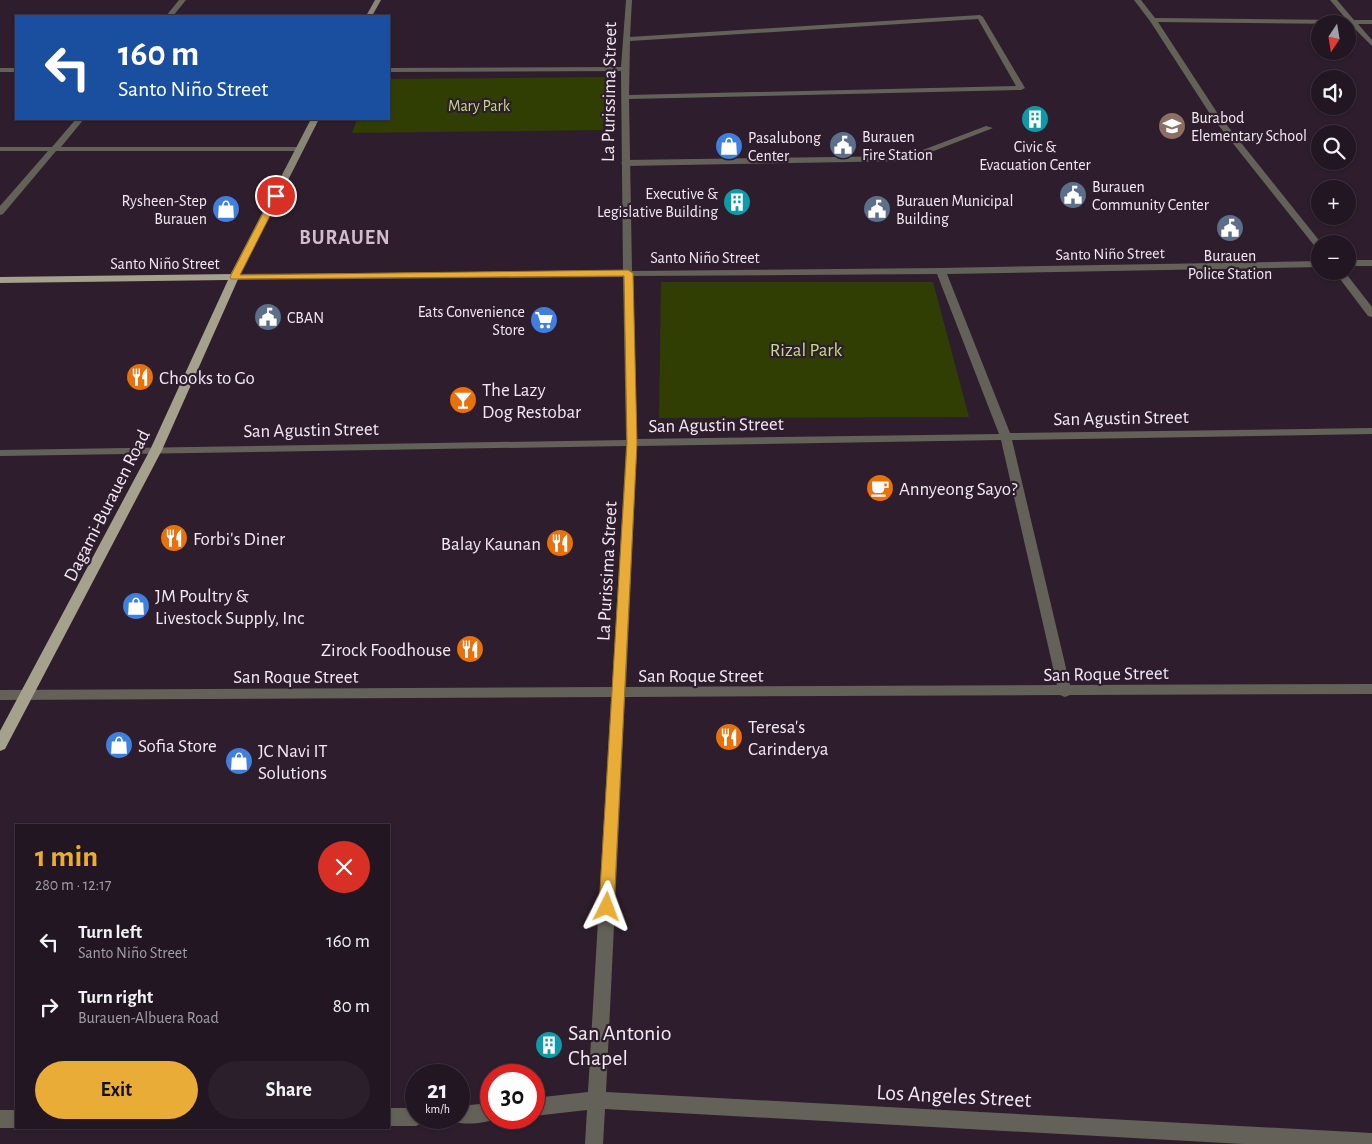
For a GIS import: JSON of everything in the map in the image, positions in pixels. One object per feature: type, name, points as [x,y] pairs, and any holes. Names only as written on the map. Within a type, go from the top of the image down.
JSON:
[{"type":"main road","name":"Santo Niño Street","points":[[0,280],[234,277]]},
{"type":"main road","name":"Dagami-Burauen Road","points":[[0,745],[24,695],[88,581],[156,449],[234,277]]},
{"type":"street","points":[[170,15],[183,0]]},
{"type":"street","points":[[370,15],[378,0]]},
{"type":"street","name":"La Purissima Street","points":[[594,1144],[632,443],[625,162],[625,70],[629,0]]},
{"type":"street","points":[[1137,0],[1153,20],[1215,115],[1311,236]]},
{"type":"street","points":[[1333,0],[1347,15]]},
{"type":"street","points":[[625,97],[1021,88],[980,17],[628,39]]},
{"type":"street","points":[[1153,20],[1311,22]]},
{"type":"street","points":[[1356,22],[1372,22]]},
{"type":"street","points":[[1356,25],[1372,44]]},
{"type":"street","points":[[0,70],[15,70]]},
{"type":"street","points":[[390,70],[625,70]]},
{"type":"street","points":[[0,212],[79,120]]},
{"type":"street","points":[[234,277],[314,120]]},
{"type":"street","points":[[625,162],[908,158],[990,128]]},
{"type":"street","points":[[0,149],[300,149]]},
{"type":"street","points":[[1356,263],[1372,263]]},
{"type":"street","name":"Santo Niño Street","points":[[234,277],[941,271],[1311,264]]},
{"type":"street","points":[[941,271],[1005,436],[1065,692]]},
{"type":"street","points":[[1346,280],[1372,314]]},
{"type":"street","name":"San Agustin Street","points":[[0,453],[1372,431]]},
{"type":"street","name":"San Roque Street","points":[[0,696],[1372,689]]},
{"type":"street","name":"Los Angeles Street","points":[[545,1106],[597,1100],[1372,1142]]},
{"type":"street","points":[[390,1117],[405,1117]]},
{"type":"street","points":[[0,1119],[15,1119]]},
{"type":"green space","name":"Mary Park","points":[[605,77],[603,130],[352,133],[357,120],[390,120],[390,79]]},
{"type":"green space","name":"Rizal Park","points":[[661,282],[933,282],[969,417],[659,418]]},
{"type":"place","name":"Civic & Evacuation Center","points":[[1035,119]]},
{"type":"place","name":"Burabod Elementary School","points":[[1172,126]]},
{"type":"place","name":"Burauen Fire Station","points":[[843,145]]},
{"type":"place","name":"Pasalubong Center","points":[[729,146]]},
{"type":"place","name":"Burauen Community Center","points":[[1073,195]]},
{"type":"place","name":"Executive & Legislative Building","points":[[737,202]]},
{"type":"place","name":"Rysheen-Step Burauen","points":[[226,209]]},
{"type":"place","name":"Burauen Municipal Building","points":[[877,209]]},
{"type":"place","name":"Burauen Police Station","points":[[1230,228]]},
{"type":"place","name":"CBAN","points":[[268,317]]},
{"type":"place","name":"Eats Convenience Store","points":[[544,320]]},
{"type":"place","name":"Chooks to Go","points":[[140,377]]},
{"type":"place","name":"The Lazy Dog Restobar","points":[[463,400]]},
{"type":"place","name":"Annyeong Sayo?","points":[[880,488]]},
{"type":"place","name":"Forbi's Diner","points":[[174,538]]},
{"type":"place","name":"Balay Kaunan","points":[[560,543]]},
{"type":"place","name":"JM Poultry & Livestock Supply, Inc","points":[[136,606]]},
{"type":"place","name":"Zirock Foodhouse","points":[[470,649]]},
{"type":"place","name":"Teresa's Carinderya","points":[[729,737]]},
{"type":"place","name":"Sofia Store","points":[[119,745]]},
{"type":"place","name":"JC Navi IT Solutions","points":[[239,761]]},
{"type":"place","name":"San Antonio Chapel","points":[[549,1045]]},
{"type":"district","name":"BURAUEN","points":[[345,237]]},
{"type":"route","points":[[276,196],[234,277],[628,273],[632,443],[607,907]]}]
